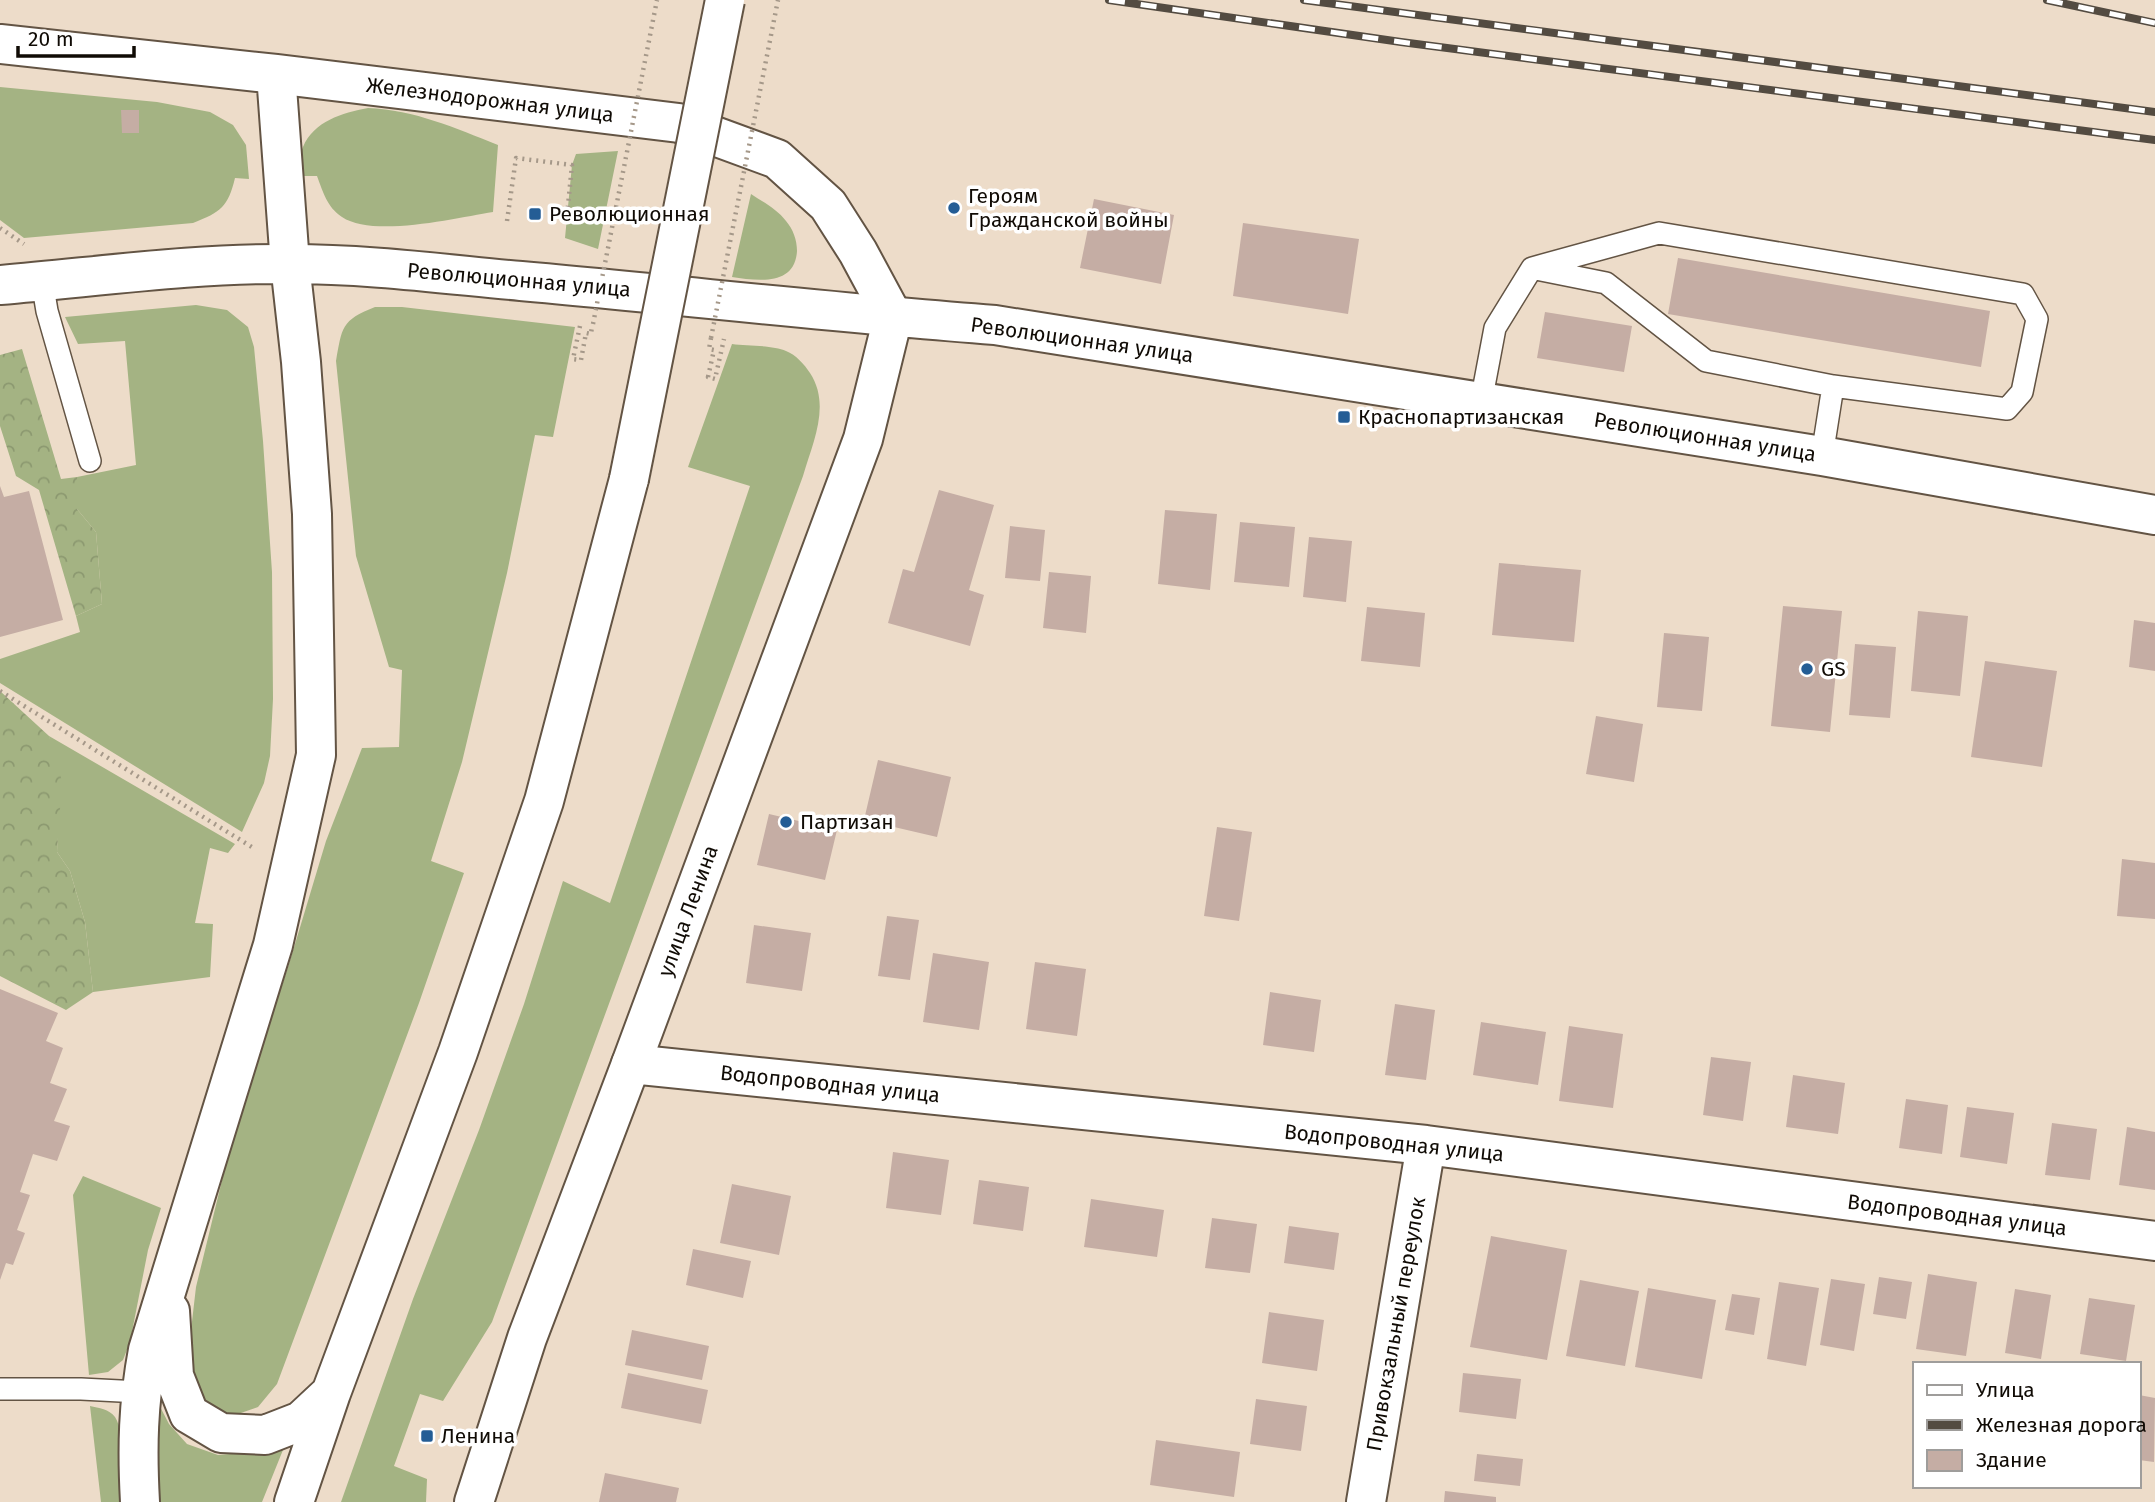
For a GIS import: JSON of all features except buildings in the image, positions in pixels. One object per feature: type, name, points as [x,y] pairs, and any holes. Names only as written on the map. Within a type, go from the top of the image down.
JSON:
[{"type":"main road","points":[[294,1502],[331,1393],[458,1052],[544,801],[629,479],[725,0]]},
{"type":"main road","name":"Железнодорожная улица","points":[[0,44],[679,123],[777,159],[828,205],[894,317]]},
{"type":"main road","points":[[140,1502],[137,1446],[140,1392],[148,1350],[273,944],[316,755],[312,514],[276,74]]},
{"type":"main road","name":"Революционная улица","points":[[0,285],[192,267],[290,264],[420,271],[995,325],[1822,456],[2155,515]]},
{"type":"main road","name":"улица Ленина","points":[[474,1502],[527,1338],[863,439],[894,317]]},
{"type":"main road","name":"Водопроводная улица","points":[[631,1064],[1426,1145],[2155,1241]]},
{"type":"main road","name":"Привокзальный переулок","points":[[1366,1502],[1426,1145]]},
{"type":"main road","points":[[169,1284],[174,1376],[189,1414],[221,1433],[265,1435],[301,1421],[331,1393]]},
{"type":"lane","points":[[1480,402],[1495,328],[1532,268],[1659,233],[2023,294],[2037,319],[2022,392],[2007,409],[1833,386],[1706,361],[1606,283],[1532,268]]},
{"type":"lane","points":[[43,281],[47,311],[90,461]]},
{"type":"lane","points":[[1822,456],[1833,386]]},
{"type":"lane","points":[[0,1389],[140,1392]]},
{"type":"path","points":[[593,324],[657,0]]},
{"type":"path","points":[[726,331],[715,379],[708,377],[714,350],[709,349],[778,0]]},
{"type":"path","points":[[507,221],[516,158],[572,165],[566,226]]},
{"type":"path","points":[[581,318],[573,359],[581,360],[586,333],[591,334]]},
{"type":"path","points":[[0,691],[255,849]]},
{"type":"green space","points":[[0,87],[157,102],[210,112],[233,125],[246,145],[249,179],[235,178],[222,207],[193,223],[24,238],[0,220]]},
{"type":"green space","points":[[368,108],[418,116],[498,145],[493,212],[394,226],[356,223],[337,213],[326,199],[317,176],[301,176],[302,150],[308,138],[322,125],[339,116]]},
{"type":"green space","points":[[618,151],[598,249],[565,238],[572,165],[576,154]]},
{"type":"green space","points":[[751,194],[782,217],[791,228],[795,239],[795,262],[790,270],[774,279],[732,277]]},
{"type":"green space","points":[[196,305],[227,310],[248,327],[254,347],[263,441],[272,572],[273,699],[270,756],[264,783],[242,832],[0,683],[0,659],[80,632],[76,616],[102,604],[96,532],[77,509],[77,477],[136,465],[125,341],[78,344],[65,317]]},
{"type":"green space","points":[[375,307],[402,307],[575,327],[553,437],[535,435],[507,573],[462,762],[431,861],[464,873],[419,1003],[277,1384],[258,1407],[235,1415],[210,1408],[193,1393],[188,1356],[196,1287],[235,1127],[326,841],[362,748],[399,747],[402,670],[389,667],[356,556],[336,361],[345,326],[355,316]]},
{"type":"green space","points":[[732,344],[781,349],[800,360],[810,373],[816,385],[820,411],[803,476],[492,1322],[443,1401],[420,1394],[394,1466],[427,1479],[426,1502],[341,1502],[413,1299],[479,1130],[524,1004],[563,881],[610,903],[750,486],[688,467]]},
{"type":"green space","points":[[22,349],[61,479],[77,477],[77,509],[96,532],[102,604],[76,616],[39,490],[16,476],[0,426],[0,355]]},
{"type":"green space","points":[[0,691],[49,736],[62,781],[57,852],[70,871],[85,922],[93,992],[66,1010],[0,976]]},
{"type":"green space","points":[[49,736],[235,844],[228,853],[210,848],[195,923],[213,924],[210,977],[93,992],[85,922],[70,871],[57,852],[58,827]]},
{"type":"green space","points":[[83,1176],[161,1208],[148,1250],[130,1342],[123,1360],[108,1372],[89,1375],[73,1195]]},
{"type":"green space","points":[[156,1399],[169,1424],[187,1444],[218,1455],[254,1452],[287,1440],[262,1502],[156,1502]]},
{"type":"green space","points":[[90,1406],[110,1412],[119,1425],[123,1446],[125,1502],[101,1502]]},
{"type":"railway","points":[[1109,0],[1401,42],[2155,140]]},
{"type":"railway","points":[[1304,0],[2155,112]]},
{"type":"railway","points":[[2047,0],[2155,23]]},
{"type":"place","name":"Героям Гражданской войны","points":[[954,208]]},
{"type":"place","name":"Революционная","points":[[535,214]]},
{"type":"place","name":"Краснопартизанская","points":[[1344,417]]},
{"type":"place","name":"GS","points":[[1807,669]]},
{"type":"place","name":"Партизан","points":[[786,822]]},
{"type":"place","name":"Ленина","points":[[427,1436]]}]
